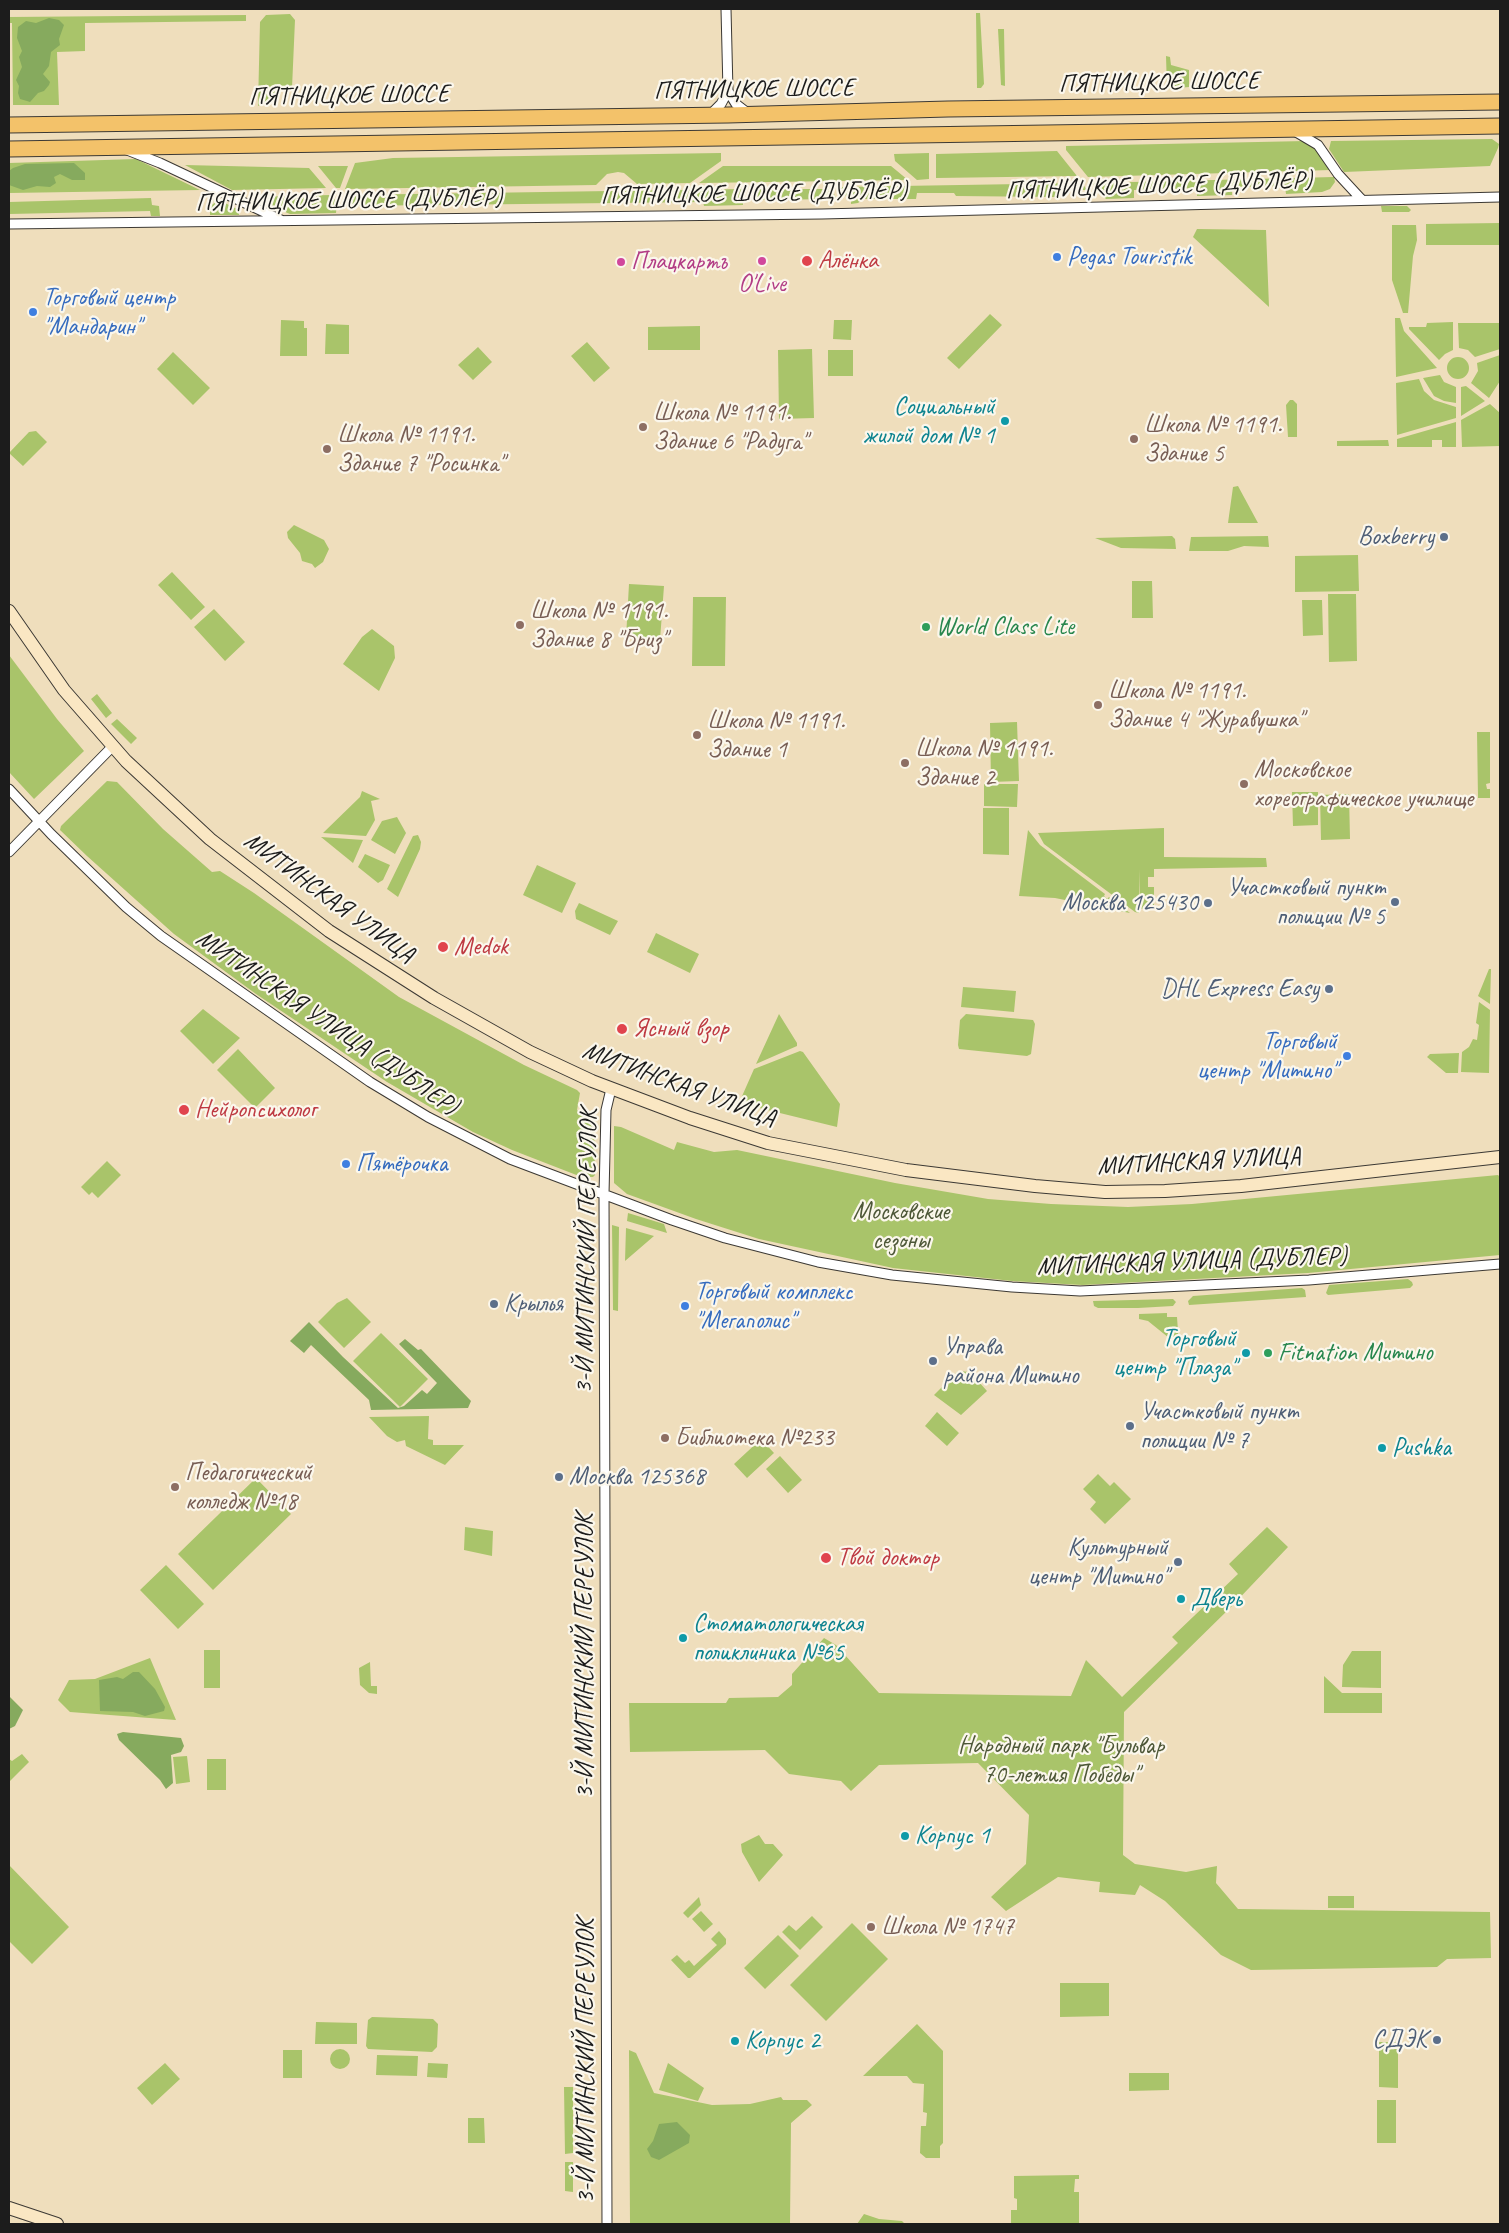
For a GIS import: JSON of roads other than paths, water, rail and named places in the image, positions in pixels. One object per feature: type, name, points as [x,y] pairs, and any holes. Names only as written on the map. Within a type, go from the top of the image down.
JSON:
[{"type":"main road","name":"ПЯТНИЦКОЕ ШОССЕ","points":[[9,125],[710,115],[948,109],[1500,102]]},
{"type":"main road","name":"ПЯТНИЦКОЕ ШОССЕ","points":[[9,149],[1500,126]]},
{"type":"main road","name":"МИТИНСКАЯ УЛИЦА","points":[[9,611],[64,690],[112,747],[170,804],[210,839],[329,931],[434,998],[530,1052],[612,1089],[721,1129],[768,1143],[906,1170],[973,1180],[1105,1192],[1164,1191],[1241,1186],[1500,1157]]},
{"type":"main road","points":[[9,2208],[57,2224]]},
{"type":"street","points":[[710,115],[721,104],[728,91],[726,9]]},
{"type":"street","points":[[728,91],[736,104],[749,114]]},
{"type":"street","points":[[1289,129],[1318,145],[1338,174],[1362,200]]},
{"type":"street","points":[[120,147],[160,163],[285,222]]},
{"type":"street","name":"ПЯТНИЦКОЕ ШОССЕ (ДУБЛЁР)","points":[[9,224],[285,222],[1059,209],[1500,197]]},
{"type":"street","points":[[9,852],[112,747]]},
{"type":"street","name":"МИТИНСКАЯ УЛИЦА (ДУБЛЕР)","points":[[9,789],[126,907],[161,936],[370,1082],[428,1117],[510,1159],[672,1220],[786,1254],[892,1275],[1012,1287],[1080,1291],[1180,1288],[1309,1280],[1500,1264]]},
{"type":"street","name":"3-Й МИТИНСКИЙ ПЕРЕУЛОК","points":[[607,2224],[604,1194],[606,1110],[612,1089]]},
{"type":"place","name":"Pegas Touristik","points":[[1057,257]]},
{"type":"place","name":"O'Live","points":[[762,261]]},
{"type":"place","name":"Алёнка","points":[[807,261]]},
{"type":"place","name":"Плацкартъ","points":[[621,262]]},
{"type":"place","name":"Торговый центр \"Мандарин\"","points":[[33,312]]},
{"type":"place","name":"Социальный жилой дом № 1","points":[[1005,421]]},
{"type":"place","name":"Школа № 1191. Здание 6 \"Радуга\"","points":[[643,427]]},
{"type":"place","name":"Школа № 1191. Здание 5","points":[[1134,439]]},
{"type":"place","name":"Школа № 1191. Здание 7 \"Росинка\"","points":[[327,449]]},
{"type":"place","name":"Boxberry","points":[[1444,537]]},
{"type":"place","name":"Школа № 1191. Здание 8 \"Бриз\"","points":[[520,625]]},
{"type":"place","name":"World Class Lite","points":[[926,627]]},
{"type":"place","name":"Школа № 1191. Здание 4 \"Журавушка\"","points":[[1098,705]]},
{"type":"place","name":"Школа № 1191. Здание 1","points":[[697,735]]},
{"type":"place","name":"Школа № 1191. Здание 2","points":[[905,763]]},
{"type":"place","name":"Московское хореографическое училище","points":[[1244,784]]},
{"type":"place","name":"Участковый пункт полиции № 5","points":[[1395,902]]},
{"type":"place","name":"Москва 125430","points":[[1208,903]]},
{"type":"place","name":"Medok","points":[[443,947]]},
{"type":"place","name":"DHL Express Easy","points":[[1329,989]]},
{"type":"place","name":"Ясный взор","points":[[622,1029]]},
{"type":"place","name":"Торговый центр \"Митино\"","points":[[1347,1056]]},
{"type":"place","name":"Нейропсихолог","points":[[184,1110]]},
{"type":"place","name":"Пятёрочка","points":[[346,1164]]},
{"type":"place","name":"Крылья","points":[[494,1304]]},
{"type":"place","name":"Торговый комплекс \"Мегаполис\"","points":[[685,1306]]},
{"type":"place","name":"Торговый центр \"Плаза\"","points":[[1246,1353]]},
{"type":"place","name":"Fitnation Митино","points":[[1268,1353]]},
{"type":"place","name":"Управа района Митино","points":[[933,1361]]},
{"type":"place","name":"Участковый пункт полиции № 7","points":[[1130,1426]]},
{"type":"place","name":"Библиотека №233","points":[[665,1438]]},
{"type":"place","name":"Pushka","points":[[1382,1448]]},
{"type":"place","name":"Москва 125368","points":[[559,1477]]},
{"type":"place","name":"Педагогический колледж №18","points":[[175,1487]]},
{"type":"place","name":"Твой доктор","points":[[826,1558]]},
{"type":"place","name":"Культурный центр \"Митино\"","points":[[1178,1562]]},
{"type":"place","name":"Дверь","points":[[1181,1599]]},
{"type":"place","name":"Стоматологическая поликлиника №65","points":[[683,1638]]},
{"type":"place","name":"Корпус 1","points":[[905,1836]]},
{"type":"place","name":"Школа № 1747","points":[[871,1927]]},
{"type":"place","name":"СДЭК","points":[[1437,2040]]},
{"type":"place","name":"Корпус 2","points":[[735,2041]]},
{"type":"park label","name":"Московские сезоны","points":[[901,1226]]},
{"type":"park label","name":"Народный парк \"Бульвар 70-летия Победы\"","points":[[1061,1760]]}]
